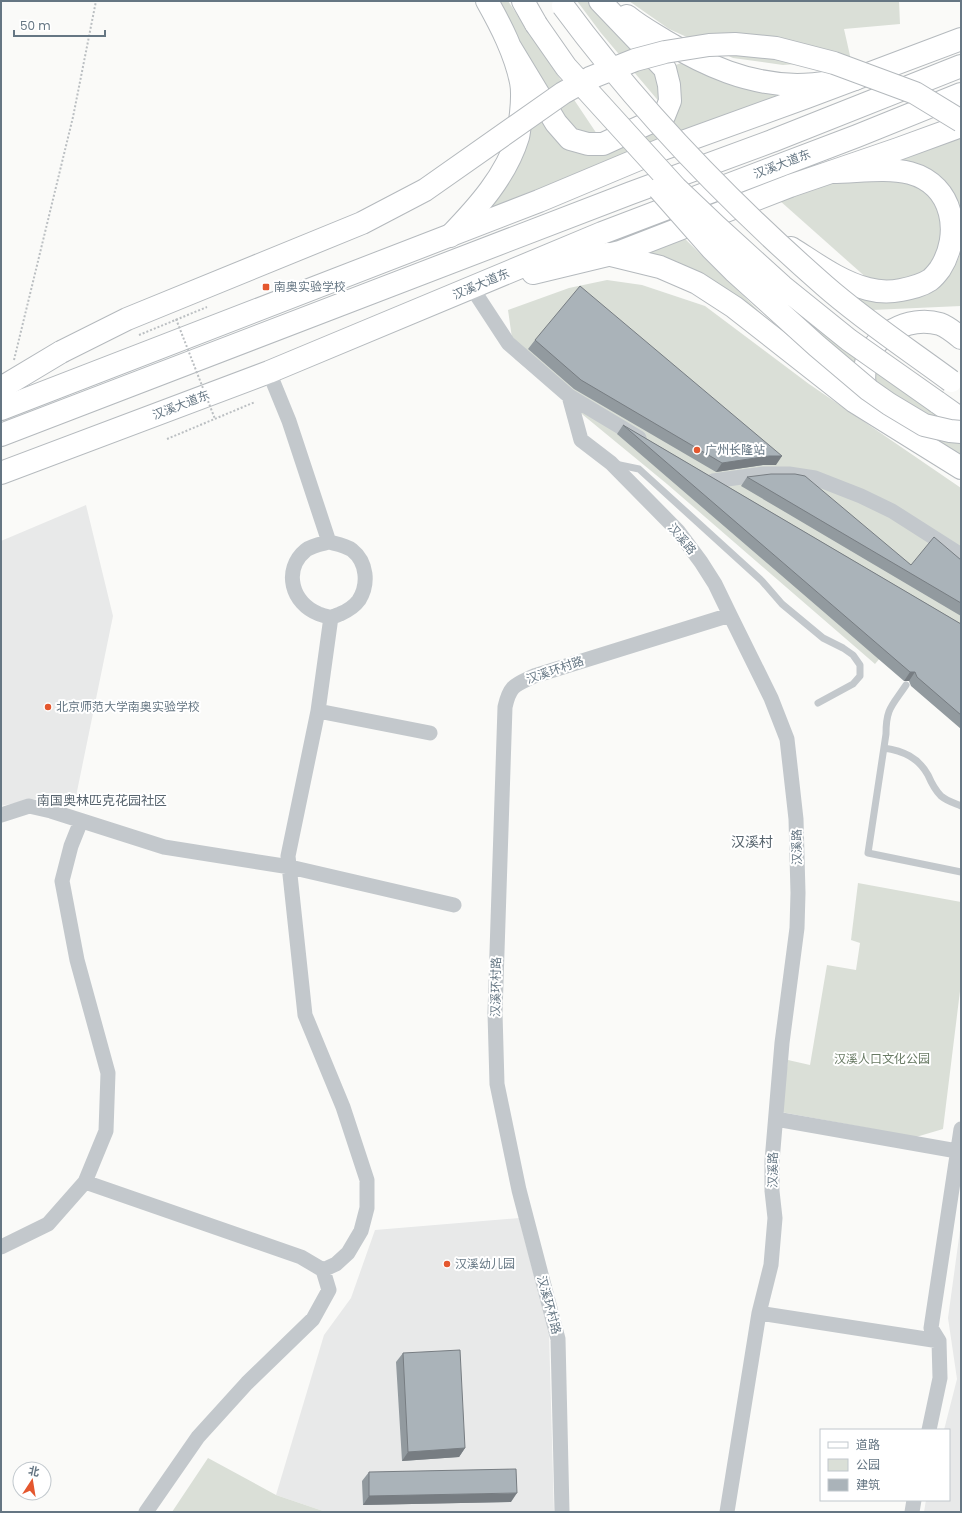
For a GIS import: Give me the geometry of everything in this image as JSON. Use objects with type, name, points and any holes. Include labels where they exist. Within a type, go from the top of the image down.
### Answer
[{"type":"main road","points":[[450,236],[493,187],[509,160],[518,136],[522,101],[521,83],[510,47],[500,24],[487,1]]},
{"type":"main road","points":[[523,1],[536,24],[622,147],[712,249],[817,346],[869,390],[924,425],[961,432]]},
{"type":"main road","points":[[510,47],[556,123],[570,139],[588,144],[603,144],[664,116],[670,101],[669,84],[665,69],[600,1]]},
{"type":"main road","points":[[607,1],[636,24],[688,55],[729,73],[758,82],[798,85],[855,79]]},
{"type":"main road","points":[[561,4],[588,40],[646,109],[705,174],[826,287],[869,321],[956,384]]},
{"type":"main road","points":[[1,410],[540,201],[663,149],[961,39]]},
{"type":"main road","points":[[1,388],[61,352],[126,319],[362,223],[425,190],[563,93],[590,78],[635,60],[665,52],[709,45],[735,44],[776,48],[834,63],[915,93],[961,122]]},
{"type":"main road","name":"汉溪大道东","points":[[1,435],[579,213],[772,141],[961,66]]},
{"type":"main road","points":[[566,68],[676,188],[782,286],[849,340],[961,419]]},
{"type":"main road","name":"汉溪大道东","points":[[1,473],[269,372],[602,233],[857,136],[961,94]]},
{"type":"main road","points":[[579,213],[807,97]]},
{"type":"main road","points":[[472,288],[620,252],[790,186],[961,126]]},
{"type":"main road","points":[[770,235],[840,278],[869,290],[891,292],[915,287],[931,280],[944,264],[952,250],[956,236],[954,212],[946,197],[930,183],[911,174],[891,170],[832,172]]},
{"type":"main road","points":[[607,254],[660,267],[698,283],[734,307],[855,402],[961,468]]},
{"type":"main road","points":[[918,440],[868,392],[865,385],[864,374],[867,358],[882,337],[903,325],[925,323],[937,324],[952,331],[961,338]]},
{"type":"main road","points":[[1,484],[69,448]]},
{"type":"street","points":[[472,288],[508,343],[569,396],[651,445]]},
{"type":"street","points":[[269,372],[289,421],[329,542]]},
{"type":"street","name":"汉溪路","points":[[569,396],[581,440],[611,463],[678,531],[705,567],[715,584],[770,698],[787,739],[796,819],[798,893],[797,928],[782,1043],[772,1161],[772,1191],[775,1218],[771,1264],[759,1313],[727,1512]]},
{"type":"street","points":[[700,473],[734,493]]},
{"type":"street","points":[[713,481],[764,474],[789,474],[815,478],[861,496],[892,511],[961,555]]},
{"type":"street","points":[[329,542],[352,550],[360,559],[365,570],[366,582],[363,594],[356,604],[346,611],[331,617],[312,611],[302,604],[296,594],[293,582],[294,570],[298,559],[307,550],[317,544],[329,542]]},
{"type":"street","name":"汉溪环村路","points":[[562,1512],[558,1339],[519,1190],[497,1084],[495,1013],[505,707],[508,693],[516,684],[534,676],[730,615]]},
{"type":"street","points":[[323,1270],[336,1264],[348,1253],[361,1231],[367,1208],[367,1180],[344,1107],[304,1015],[288,856],[318,711],[331,617]]},
{"type":"street","points":[[318,711],[430,733]]},
{"type":"street","points":[[1,815],[29,806],[51,811],[164,847],[290,867],[454,905]]},
{"type":"street","points":[[1,1247],[48,1224],[85,1182],[106,1131],[108,1073],[77,960],[62,881],[71,846],[80,821]]},
{"type":"street","points":[[776,1119],[958,1159]]},
{"type":"street","points":[[929,1429],[940,1378],[938,1341],[931,1328],[958,1159],[961,1129]]},
{"type":"street","points":[[85,1182],[301,1257],[323,1270],[329,1290],[313,1319],[247,1383],[198,1437],[146,1512]]},
{"type":"street","points":[[759,1313],[938,1341]]},
{"type":"street","points":[[912,1512],[914,1501]]},
{"type":"lane","points":[[611,463],[639,469],[762,581],[782,604],[823,638],[853,655],[860,665],[860,676],[853,684],[818,703]]},
{"type":"lane","points":[[906,685],[889,709],[886,718],[884,748],[868,853],[961,872]]},
{"type":"lane","points":[[884,748],[899,750],[910,755],[926,770],[940,795],[948,801],[961,806]]},
{"type":"path","points":[[14,361],[73,117],[96,1]]},
{"type":"path","points":[[139,334],[207,307]]},
{"type":"path","points":[[176,319],[215,419]]},
{"type":"path","points":[[168,439],[254,402]]},
{"type":"shaded area","name":"北京师范大学南奥实验学校","points":[[86,505],[113,616],[74,806],[39,798],[1,806],[1,541]]},
{"type":"shaded area","points":[[519,1218],[549,1333],[554,1512],[326,1512],[276,1495],[324,1335],[351,1298],[375,1230]]},
{"type":"shaded area","points":[[961,1223],[961,1512],[924,1512],[926,1501],[950,1501],[950,1429],[944,1429],[957,1379],[948,1318]]},
{"type":"green space","points":[[497,1],[508,1],[601,140],[569,130]]},
{"type":"green space","points":[[577,1],[592,1],[656,65],[661,104],[601,33]]},
{"type":"green space","points":[[629,1],[899,1],[900,24],[844,29],[851,60],[783,65],[733,58],[669,29]]},
{"type":"green space","points":[[684,62],[774,90],[778,101],[482,215],[531,97],[568,149],[589,156],[598,156],[670,122],[670,67]]},
{"type":"green space","points":[[961,135],[961,210],[951,189],[944,181],[928,171],[897,160]]},
{"type":"green space","points":[[913,180],[936,203],[946,222],[935,264],[916,276],[893,282],[869,280],[779,200],[828,182]]},
{"type":"green space","points":[[680,234],[769,321],[650,257],[648,249]]},
{"type":"green space","points":[[961,252],[961,306],[872,310],[849,292],[930,291],[945,281],[956,264]]},
{"type":"green space","points":[[607,280],[642,285],[705,306],[809,384],[961,488],[961,674],[905,628],[875,664],[667,484],[515,359],[508,310],[569,288]]},
{"type":"green space","points":[[792,309],[961,431],[961,459],[919,433]]},
{"type":"green space","name":"汉溪人口文化公园","points":[[858,883],[961,902],[961,983],[943,1129],[916,1137],[781,1112],[788,1060],[810,1065],[827,965],[856,970],[860,943],[851,940]]},
{"type":"green space","points":[[208,1458],[276,1495],[326,1512],[172,1512]]},
{"type":"building","points":[[580,286],[782,456],[769,456],[722,463],[581,380],[535,340]]},
{"type":"building","points":[[623,425],[961,624],[961,715],[917,677],[915,672],[910,672]]},
{"type":"building","points":[[771,474],[795,474],[805,476],[911,565],[934,537],[961,560],[961,603],[747,477]]},
{"type":"building","points":[[460,1350],[465,1448],[408,1452],[403,1353]]},
{"type":"building","points":[[516,1469],[517,1493],[369,1496],[369,1472]]},
{"type":"place","name":"南奥实验学校","points":[[266,287]]},
{"type":"place","name":"广州长隆站","points":[[697,450]]},
{"type":"place","name":"北京师范大学南奥实验学校","points":[[48,707]]},
{"type":"place","name":"汉溪幼儿园","points":[[447,1264]]},
{"type":"district","name":"南国奥林匹克花园社区","points":[[102,800]]},
{"type":"district","name":"汉溪村","points":[[752,842]]}]
